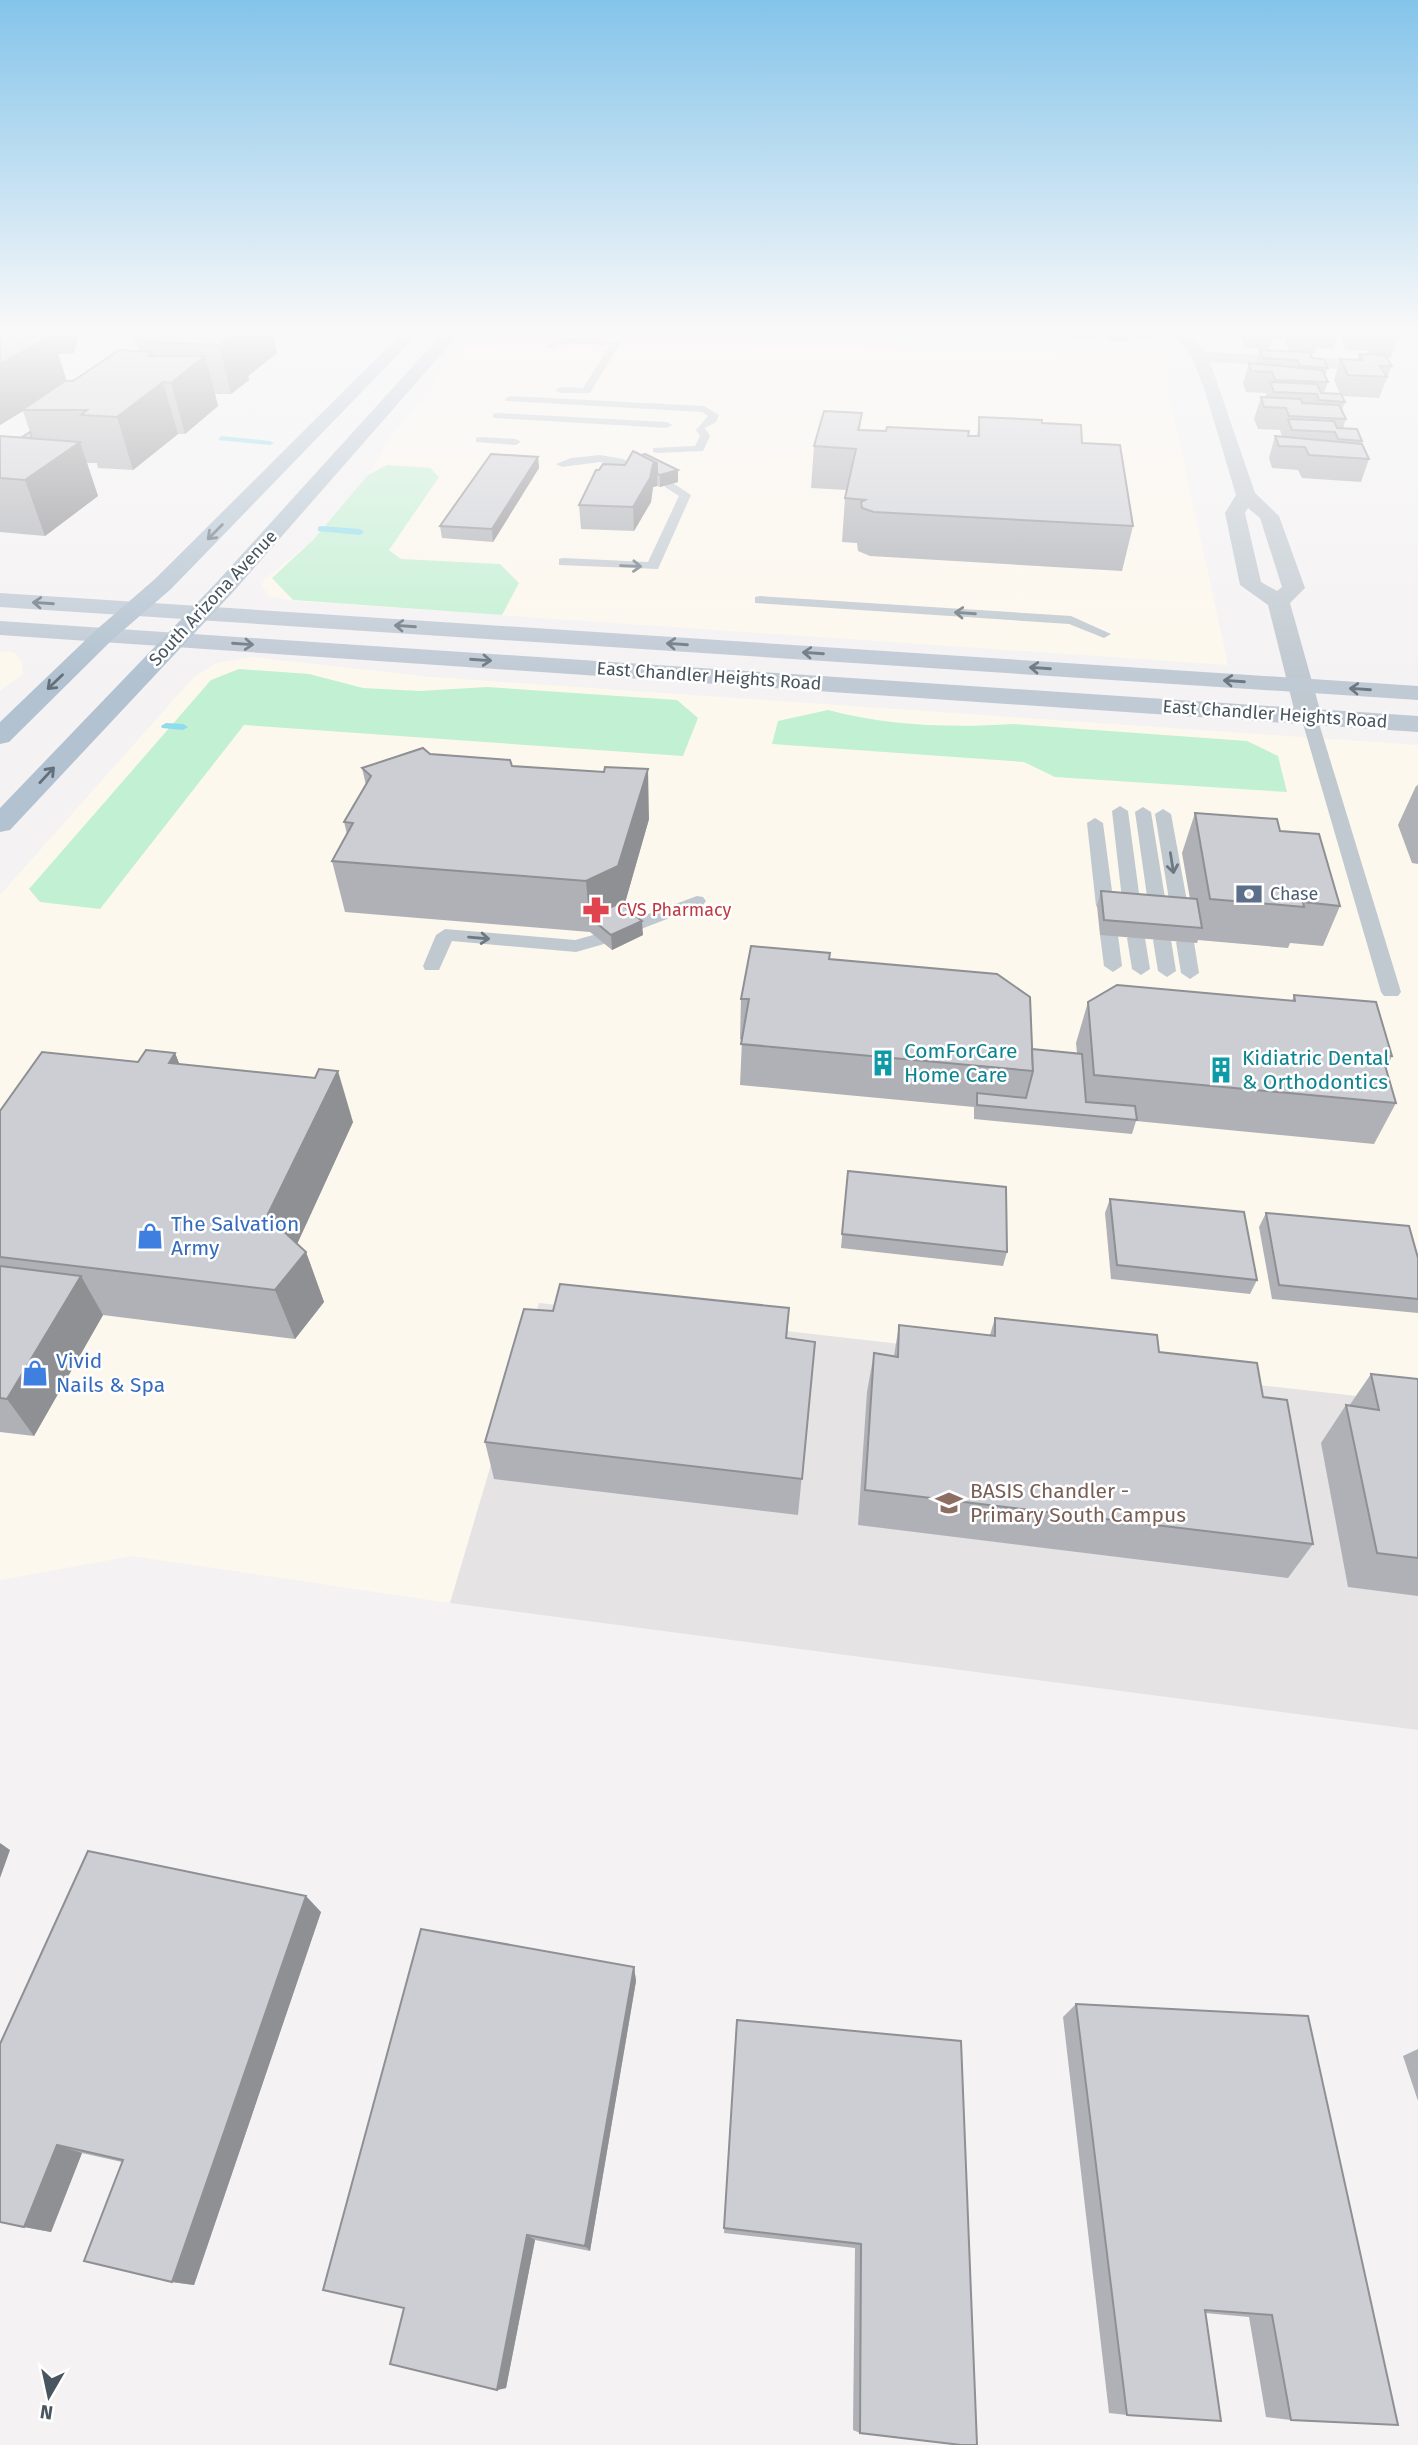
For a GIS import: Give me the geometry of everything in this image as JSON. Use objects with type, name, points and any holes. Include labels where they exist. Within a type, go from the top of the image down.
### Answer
[{"type":"main road","points":[[0,736],[104,635],[136,610],[296,449]]},
{"type":"main road","name":"South Arizona Avenue","points":[[0,824],[201,614],[348,449]]},
{"type":"main road","name":"East Chandler Heights Road","points":[[0,600],[1418,693]]},
{"type":"main road","name":"East Chandler Heights Road","points":[[0,628],[1418,724]]},
{"type":"main road","points":[[1108,673],[1112,703]]},
{"type":"street","points":[[1232,449],[1246,495],[1269,516],[1294,588],[1278,602]]},
{"type":"street","points":[[1246,495],[1235,513],[1251,585],[1278,602],[1303,685],[1309,717]]},
{"type":"street","points":[[1243,554],[1284,556]]},
{"type":"lane","points":[[657,450],[695,449]]},
{"type":"lane","points":[[562,464],[580,458],[606,459],[637,468]]},
{"type":"lane","points":[[563,562],[653,566],[685,495],[669,485]]},
{"type":"lane","points":[[760,600],[1071,620],[1104,634]]},
{"type":"lane","points":[[1309,717],[1391,992]]},
{"type":"lane","points":[[1120,811],[1132,908]]},
{"type":"lane","points":[[1143,812],[1158,911]]},
{"type":"lane","points":[[1163,814],[1180,912]]},
{"type":"lane","points":[[1095,823],[1105,906]]},
{"type":"lane","points":[[631,927],[697,901]]},
{"type":"lane","points":[[432,966],[445,935],[576,946],[597,940]]},
{"type":"lane","points":[[1108,935],[1113,966]]},
{"type":"lane","points":[[1136,937],[1140,969]]},
{"type":"lane","points":[[1162,940],[1167,971]]},
{"type":"lane","points":[[1185,942],[1189,973]]},
{"type":"shaded area","points":[[383,449],[1181,449],[1228,665],[293,601],[269,596],[261,585],[265,579],[313,540],[368,475]]},
{"type":"shaded area","points":[[0,651],[15,653],[22,662],[23,674],[0,691]]},
{"type":"shaded area","points":[[251,657],[431,677],[1418,745],[1418,1403],[539,1303],[450,1603],[132,1556],[0,1580],[0,895],[193,678],[216,663]]},
{"type":"shaded area","name":"BASIS Chandler - Primary South Campus","points":[[539,1303],[1418,1403],[1418,1730],[450,1603]]},
{"type":"green space","points":[[387,465],[430,468],[439,477],[389,550],[401,559],[500,564],[519,583],[502,615],[293,600],[272,578],[313,540],[368,475]]},
{"type":"green space","points":[[239,669],[309,674],[363,688],[420,691],[487,687],[677,700],[698,718],[683,756],[244,725],[100,909],[40,902],[29,889],[211,680]]},
{"type":"green space","points":[[828,710],[873,720],[920,724],[1013,724],[1247,741],[1278,756],[1287,792],[1055,777],[1024,762],[772,744],[778,721]]},
{"type":"building","points":[[0,449],[70,449],[25,480],[0,478]]},
{"type":"building","points":[[856,449],[1121,449],[1133,526],[874,512],[862,508],[861,502],[865,500],[845,498]]},
{"type":"building","points":[[1306,449],[1364,449],[1369,459],[1309,455]]},
{"type":"building","points":[[633,451],[657,463],[653,464],[650,478],[633,507],[579,505],[596,470],[603,464],[625,465]]},
{"type":"building","points":[[491,454],[538,457],[492,529],[440,526]]},
{"type":"building","points":[[645,454],[678,470],[657,474],[657,463],[641,455]]},
{"type":"building","points":[[423,748],[430,754],[510,760],[512,766],[604,772],[605,767],[648,769],[618,866],[586,881],[332,861],[353,823],[344,822],[371,776],[362,768]]},
{"type":"building","points":[[1195,813],[1277,819],[1280,831],[1319,834],[1340,906],[1303,902],[1304,907],[1210,899]]},
{"type":"building","points":[[1101,891],[1197,899],[1202,928],[1104,920]]},
{"type":"building","points":[[620,903],[642,921],[611,935],[589,917]]},
{"type":"building","points":[[751,946],[830,953],[829,959],[997,974],[1030,997],[1033,1071],[741,1044],[749,999],[741,999]]},
{"type":"building","points":[[1117,985],[1295,1001],[1294,995],[1376,1002],[1392,1056],[1382,1055],[1396,1103],[1094,1075],[1088,1002]]},
{"type":"building","points":[[1032,1049],[1082,1054],[1086,1102],[1135,1106],[1137,1120],[977,1105],[977,1093],[1026,1098],[1033,1071]]},
{"type":"building","name":"The Salvation Army","points":[[146,1050],[175,1053],[169,1063],[315,1078],[319,1069],[338,1071],[267,1216],[306,1252],[275,1290],[0,1257],[0,1111],[42,1052],[138,1062]]},
{"type":"building","points":[[848,1171],[1006,1187],[1007,1252],[842,1234]]},
{"type":"building","points":[[1110,1199],[1244,1212],[1257,1280],[1117,1265]]},
{"type":"building","points":[[1266,1213],[1409,1226],[1418,1258],[1418,1299],[1279,1285]]},
{"type":"building","points":[[0,1266],[81,1276],[7,1399],[0,1398]]},
{"type":"building","points":[[560,1284],[789,1308],[786,1338],[815,1342],[802,1479],[485,1442],[524,1309],[553,1311]]},
{"type":"building","points":[[995,1318],[1157,1335],[1159,1352],[1257,1363],[1263,1397],[1287,1400],[1313,1544],[865,1490],[874,1353],[898,1357],[899,1325],[995,1336]]},
{"type":"building","points":[[1371,1374],[1418,1379],[1418,1558],[1377,1553],[1346,1405],[1379,1410]]},
{"type":"building","points":[[88,1851],[306,1896],[172,2282],[84,2261],[123,2160],[57,2145],[24,2227],[0,2222],[0,2044]]},
{"type":"building","points":[[421,1929],[634,1967],[585,2246],[527,2235],[497,2390],[390,2364],[404,2308],[323,2290]]},
{"type":"building","points":[[1076,2004],[1308,2016],[1398,2425],[1291,2420],[1272,2315],[1205,2310],[1221,2421],[1127,2415]]},
{"type":"building","points":[[737,2020],[961,2041],[977,2445],[860,2433],[861,2244],[724,2228]]},
{"type":"waterway","points":[[321,529],[360,532]]},
{"type":"waterway","points":[[166,726],[183,727]]},
{"type":"place","name":"Chase","points":[[1249,894]]},
{"type":"place","name":"CVS Pharmacy","points":[[596,910]]},
{"type":"place","name":"ComForCare Home Care","points":[[883,1063]]},
{"type":"place","name":"Kidiatric Dental & Orthodontics","points":[[1221,1070]]},
{"type":"place","name":"The Salvation Army","points":[[150,1236]]},
{"type":"place","name":"Vivid Nails & Spa","points":[[35,1373]]},
{"type":"place","name":"BASIS Chandler - Primary South Campus","points":[[949,1503]]}]
